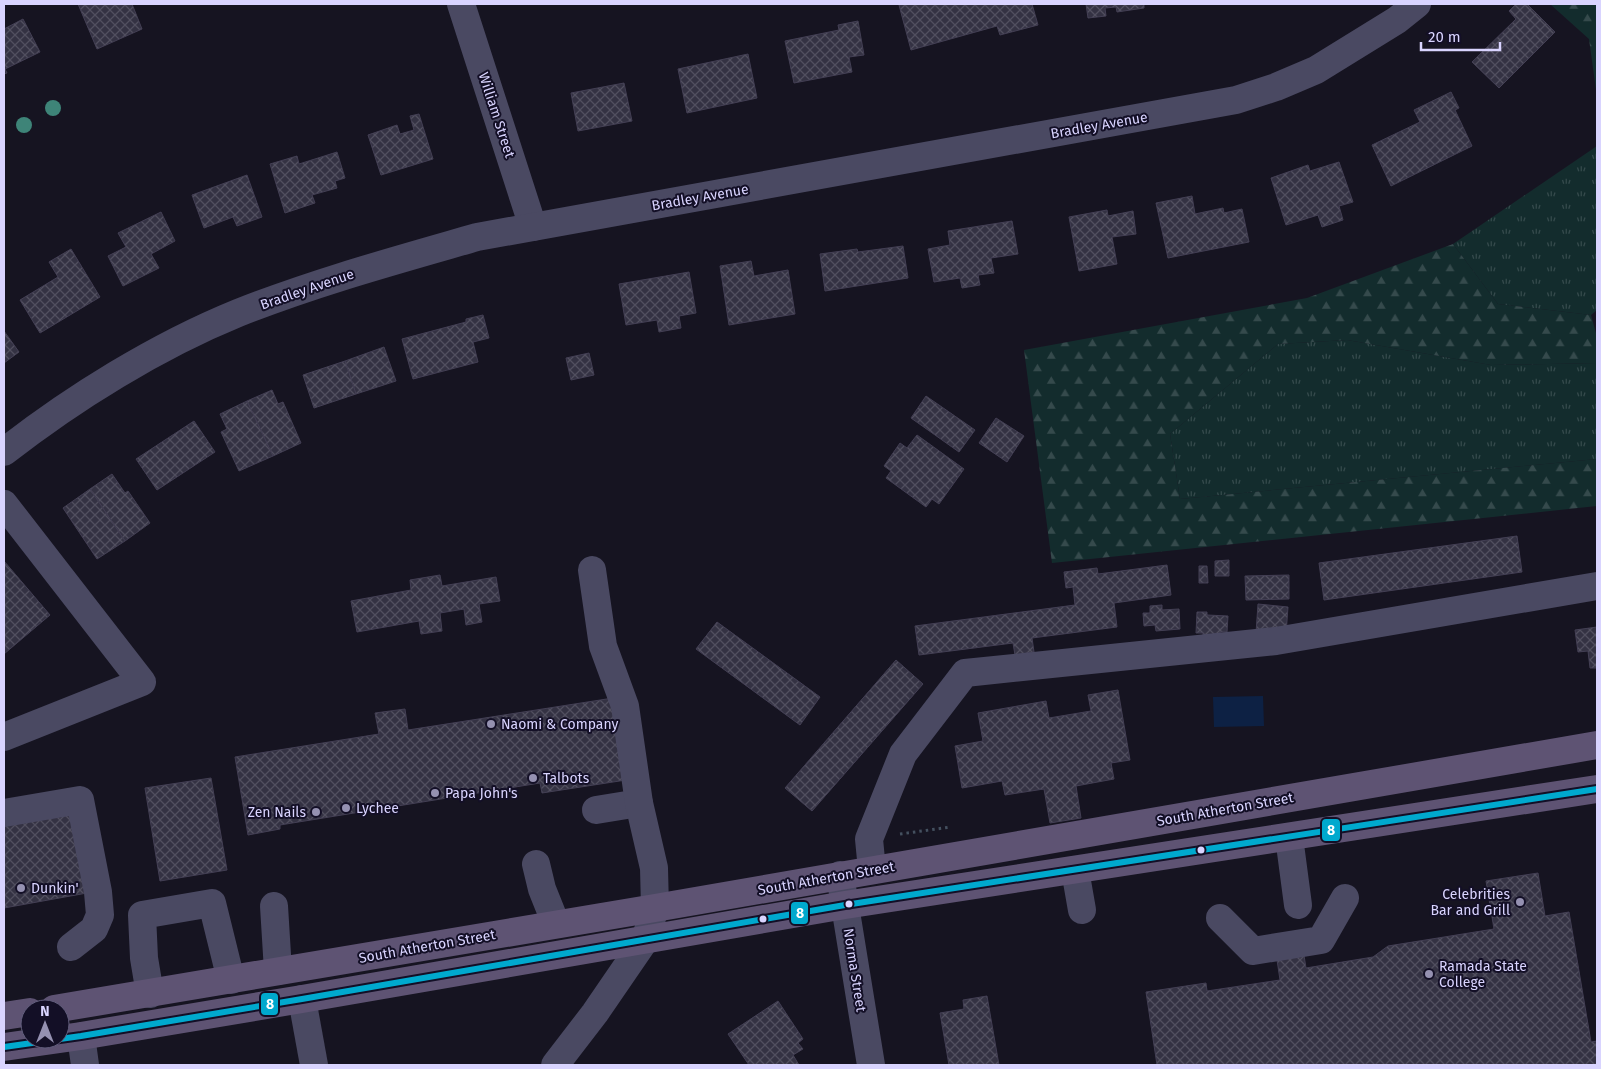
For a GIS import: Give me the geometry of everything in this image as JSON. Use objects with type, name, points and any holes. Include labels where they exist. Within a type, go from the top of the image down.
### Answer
[{"type":"main road","name":"South Atherton Street","points":[[70,1006],[655,908],[1597,745]]},
{"type":"main road","points":[[4,1047],[302,999],[845,905],[1597,789]]},
{"type":"main road","points":[[4,1016],[20,1014]]},
{"type":"street","name":"William Street","points":[[460,4],[533,227]]},
{"type":"street","name":"Bradley Avenue","points":[[4,452],[44,421],[152,354],[238,313],[354,272],[477,237],[1236,100],[1276,87],[1316,70],[1398,20],[1417,4]]},
{"type":"street","points":[[4,504],[142,682],[4,737]]},
{"type":"street","points":[[555,1065],[605,1000],[645,940],[655,908],[654,868],[639,803],[626,706],[603,646],[592,570]]},
{"type":"street","points":[[872,870],[868,839],[903,754],[965,673],[1276,641],[1597,586]]},
{"type":"street","points":[[4,813],[80,800],[98,892],[100,914],[94,929],[71,947]]},
{"type":"street","points":[[596,810],[639,803]]},
{"type":"street","points":[[1289,837],[1298,905]]},
{"type":"street","points":[[536,864],[542,889],[556,924]]},
{"type":"street","points":[[1075,870],[1082,910]]},
{"type":"street","name":"Norma Street","points":[[840,875],[871,1065]]},
{"type":"street","points":[[1220,918],[1252,951],[1321,940],[1345,898]]},
{"type":"street","points":[[150,994],[144,958],[142,915],[212,903],[231,980]]},
{"type":"street","points":[[274,906],[278,971]]},
{"type":"street","points":[[302,999],[314,1065]]},
{"type":"street","points":[[81,1036],[85,1065]]},
{"type":"green space","points":[[1550,4],[1597,4],[1597,97],[1589,39]]},
{"type":"green space","points":[[1597,146],[1597,310],[1591,315],[1498,304],[1453,244]]},
{"type":"green space","points":[[1453,244],[1498,304],[1591,315],[1597,337],[1597,363],[1491,365],[1347,340],[1278,344],[1170,434],[1180,499],[1597,459],[1597,506],[1052,563],[1024,350],[1307,298]]},
{"type":"green space","points":[[1347,340],[1491,365],[1597,363],[1597,459],[1180,499],[1170,434],[1278,344]]},
{"type":"water","points":[[1263,696],[1264,726],[1214,727],[1213,697]]},
{"type":"building","points":[[78,4],[132,4],[142,29],[97,49]]},
{"type":"building","points":[[1032,4],[1038,25],[1000,35],[997,26],[911,50],[899,5]]},
{"type":"building","points":[[1086,4],[1144,4],[1144,8],[1117,12],[1116,7],[1105,8],[1106,16],[1088,18]]},
{"type":"building","points":[[1516,4],[1527,4],[1555,32],[1499,88],[1472,62],[1516,19],[1509,11]]},
{"type":"building","points":[[23,19],[40,52],[5,69],[7,73],[4,74],[4,29]]},
{"type":"building","points":[[858,21],[864,55],[849,57],[852,72],[794,83],[785,41],[839,30],[838,25]]},
{"type":"building","points":[[748,54],[757,98],[687,113],[678,69]]},
{"type":"building","points":[[624,83],[632,121],[578,131],[571,93]]},
{"type":"building","points":[[1451,92],[1459,108],[1455,110],[1472,146],[1391,186],[1372,145],[1420,122],[1414,110]]},
{"type":"building","points":[[419,114],[433,159],[381,175],[368,135],[397,125],[400,134],[414,130],[410,116]]},
{"type":"building","points":[[337,152],[345,178],[335,181],[337,188],[312,195],[315,203],[285,213],[270,164],[297,156],[299,164]]},
{"type":"building","points":[[1339,162],[1353,202],[1339,206],[1343,220],[1322,227],[1318,215],[1286,225],[1271,178],[1308,165],[1310,171]]},
{"type":"building","points":[[247,175],[262,217],[237,226],[233,217],[204,228],[192,195]]},
{"type":"building","points":[[1192,196],[1195,214],[1223,208],[1224,213],[1242,209],[1249,242],[1168,258],[1156,203]]},
{"type":"building","points":[[1107,210],[1108,216],[1133,211],[1136,234],[1112,237],[1117,264],[1079,271],[1069,217]]},
{"type":"building","points":[[161,212],[175,241],[151,254],[159,268],[123,286],[108,256],[126,247],[118,233]]},
{"type":"building","points":[[1012,221],[1018,254],[991,258],[994,273],[978,275],[980,285],[962,288],[960,278],[934,282],[928,249],[950,245],[948,231]]},
{"type":"building","points":[[903,246],[908,278],[825,291],[820,254],[857,249],[858,252]]},
{"type":"building","points":[[71,249],[100,297],[40,333],[20,300],[58,277],[49,262]]},
{"type":"building","points":[[751,261],[754,276],[788,270],[795,314],[729,325],[720,266]]},
{"type":"building","points":[[689,272],[696,313],[679,316],[681,328],[659,332],[657,320],[626,325],[619,284]]},
{"type":"building","points":[[483,315],[489,338],[473,342],[478,362],[413,379],[402,339],[466,322],[466,319]]},
{"type":"building","points":[[4,331],[19,352],[4,363]]},
{"type":"building","points":[[384,347],[396,381],[356,394],[345,361]]},
{"type":"building","points":[[589,353],[594,375],[571,380],[566,358]]},
{"type":"building","points":[[345,361],[356,394],[314,408],[303,375]]},
{"type":"building","points":[[272,390],[278,404],[283,402],[301,443],[273,456],[247,401]]},
{"type":"building","points":[[926,396],[975,430],[959,452],[911,418]]},
{"type":"building","points":[[247,401],[273,456],[239,471],[221,432],[227,429],[220,414]]},
{"type":"building","points":[[996,418],[1024,436],[1007,462],[979,443]]},
{"type":"building","points":[[194,421],[215,452],[157,490],[136,459]]},
{"type":"building","points":[[917,435],[964,469],[939,504],[932,499],[926,507],[886,478],[891,471],[884,466],[900,443],[907,448]]},
{"type":"building","points":[[112,474],[125,493],[128,491],[150,523],[125,541],[90,489]]},
{"type":"building","points":[[90,489],[125,541],[97,559],[63,508]]},
{"type":"building","points":[[1517,536],[1522,572],[1324,600],[1319,563]]},
{"type":"building","points":[[1229,560],[1229,576],[1215,576],[1215,561]]},
{"type":"building","points":[[4,561],[50,615],[4,654]]},
{"type":"building","points":[[1167,565],[1171,595],[1114,603],[1117,627],[1032,638],[1034,652],[1015,655],[1013,643],[919,655],[915,626],[1075,605],[1073,587],[1066,588],[1064,572],[1097,568],[1098,574]]},
{"type":"building","points":[[1199,566],[1207,566],[1208,583],[1199,583]]},
{"type":"building","points":[[440,575],[442,586],[496,577],[500,601],[479,604],[482,622],[466,625],[464,609],[440,613],[442,631],[421,634],[419,621],[357,632],[351,601],[411,590],[410,580]]},
{"type":"building","points":[[1289,575],[1289,599],[1246,600],[1245,576]]},
{"type":"building","points":[[1258,604],[1288,607],[1286,634],[1256,633]]},
{"type":"building","points":[[1162,605],[1162,610],[1179,609],[1180,629],[1156,631],[1155,625],[1144,626],[1143,613],[1150,613],[1150,606]]},
{"type":"building","points":[[1197,612],[1207,612],[1207,615],[1228,616],[1227,632],[1220,632],[1220,639],[1203,639],[1203,633],[1196,633]]},
{"type":"building","points":[[717,622],[820,697],[800,725],[696,649]]},
{"type":"building","points":[[1597,627],[1597,668],[1590,668],[1588,651],[1578,652],[1575,630]]},
{"type":"building","points":[[896,660],[923,684],[812,811],[785,788]]},
{"type":"building","points":[[1118,690],[1130,760],[1111,763],[1114,779],[1076,786],[1081,818],[1050,823],[1044,789],[1005,795],[1002,781],[962,788],[955,746],[983,741],[978,713],[1046,701],[1049,718],[1091,711],[1088,695]]},
{"type":"building","points":[[613,698],[626,780],[542,793],[540,783],[280,825],[280,829],[248,835],[235,757],[379,734],[375,713],[405,709],[408,730]]},
{"type":"building","points":[[211,778],[227,870],[160,881],[145,788]]},
{"type":"building","points":[[72,810],[87,893],[4,908],[4,822]]},
{"type":"building","name":"Ramada State College","points":[[1538,873],[1545,916],[1569,912],[1591,1042],[1597,1041],[1597,1065],[1157,1065],[1146,992],[1206,983],[1207,991],[1280,980],[1276,953],[1303,949],[1306,968],[1373,957],[1388,946],[1494,929],[1486,881]]},
{"type":"building","points":[[987,996],[999,1065],[949,1065],[940,1013],[964,1009],[963,1000]]},
{"type":"building","points":[[778,1001],[803,1039],[798,1043],[803,1049],[793,1055],[799,1065],[749,1065],[728,1034]]},
{"type":"transit line","name":"8","points":[[4,1047],[302,999],[845,905],[1597,789]]},
{"type":"place","name":"Naomi & Company","points":[[491,724]]},
{"type":"place","name":"Talbots","points":[[533,778]]},
{"type":"place","name":"Papa John's","points":[[435,793]]},
{"type":"place","name":"Lychee","points":[[346,808]]},
{"type":"place","name":"Zen Nails","points":[[316,812]]},
{"type":"place","name":"Dunkin'","points":[[21,888]]},
{"type":"place","name":"Celebrities Bar and Grill","points":[[1520,902]]},
{"type":"place","name":"Ramada State College","points":[[1429,974]]}]
